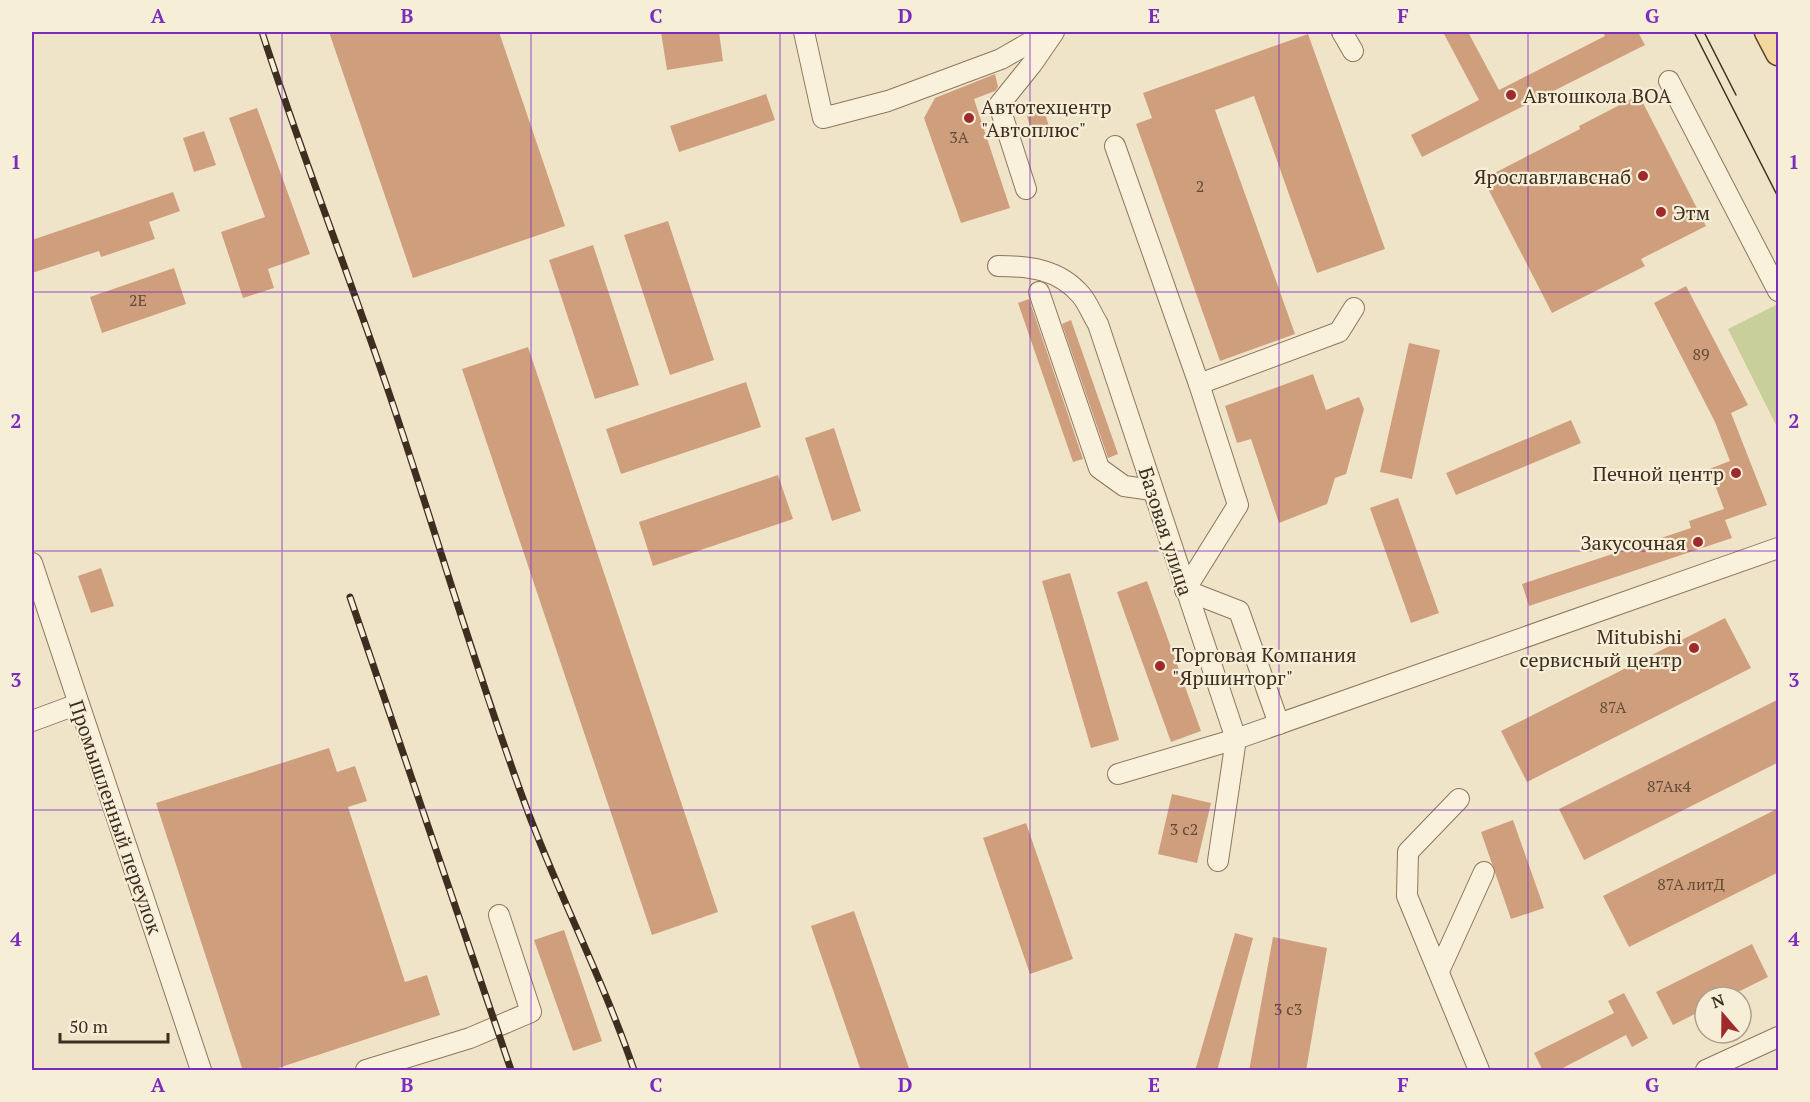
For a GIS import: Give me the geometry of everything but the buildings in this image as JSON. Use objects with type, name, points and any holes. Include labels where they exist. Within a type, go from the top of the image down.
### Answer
[{"type":"main road","points":[[1767,32],[1779,53]]},
{"type":"street","points":[[804,32],[823,118],[888,101],[1001,59],[1048,32]]},
{"type":"street","points":[[1026,189],[999,105],[1054,32]]},
{"type":"street","points":[[1342,32],[1353,51]]},
{"type":"street","points":[[1669,81],[1779,291]]},
{"type":"street","points":[[1115,146],[1199,384],[1238,505],[1185,590],[1239,611],[1280,724]]},
{"type":"street","name":"Базовая улица","points":[[998,266],[1028,266],[1060,277],[1082,295],[1098,324],[1236,740],[1218,861]]},
{"type":"street","points":[[1039,292],[1099,468],[1124,486],[1152,490]]},
{"type":"street","points":[[1199,384],[1339,332],[1354,308]]},
{"type":"street","points":[[1118,774],[1236,740],[1779,548]]},
{"type":"street","name":"Промышленный переулок","points":[[32,563],[201,1071]]},
{"type":"street","points":[[32,721],[78,704]]},
{"type":"street","points":[[1460,799],[1408,852],[1407,896],[1479,1071]]},
{"type":"street","points":[[1439,971],[1484,872]]},
{"type":"street","points":[[366,1071],[470,1038],[531,1012],[499,915]]},
{"type":"street","points":[[1707,1071],[1779,1037]]},
{"type":"green space","points":[[1778,304],[1778,429],[1728,329]]},
{"type":"tram line","points":[[1694,32],[1778,197]]},
{"type":"tram line","points":[[1704,32],[1736,95]]},
{"type":"railway","points":[[262,32],[389,393],[489,702],[525,804],[609,1003],[634,1070]]},
{"type":"railway","points":[[350,597],[511,1070]]},
{"type":"place","name":"Автошкола ВОА","points":[[1511,95]]},
{"type":"place","name":"Автотехцентр \"Автоплюс\"","points":[[969,118]]},
{"type":"place","name":"Ярославглавснаб","points":[[1643,176]]},
{"type":"place","name":"Этм","points":[[1661,212]]},
{"type":"place","name":"Печной центр","points":[[1736,473]]},
{"type":"place","name":"Закусочная","points":[[1698,542]]},
{"type":"place","name":"Mitubishi сервисный центр","points":[[1694,648]]},
{"type":"place","name":"Торговая Компания \"Яршинторг\"","points":[[1160,666]]}]
